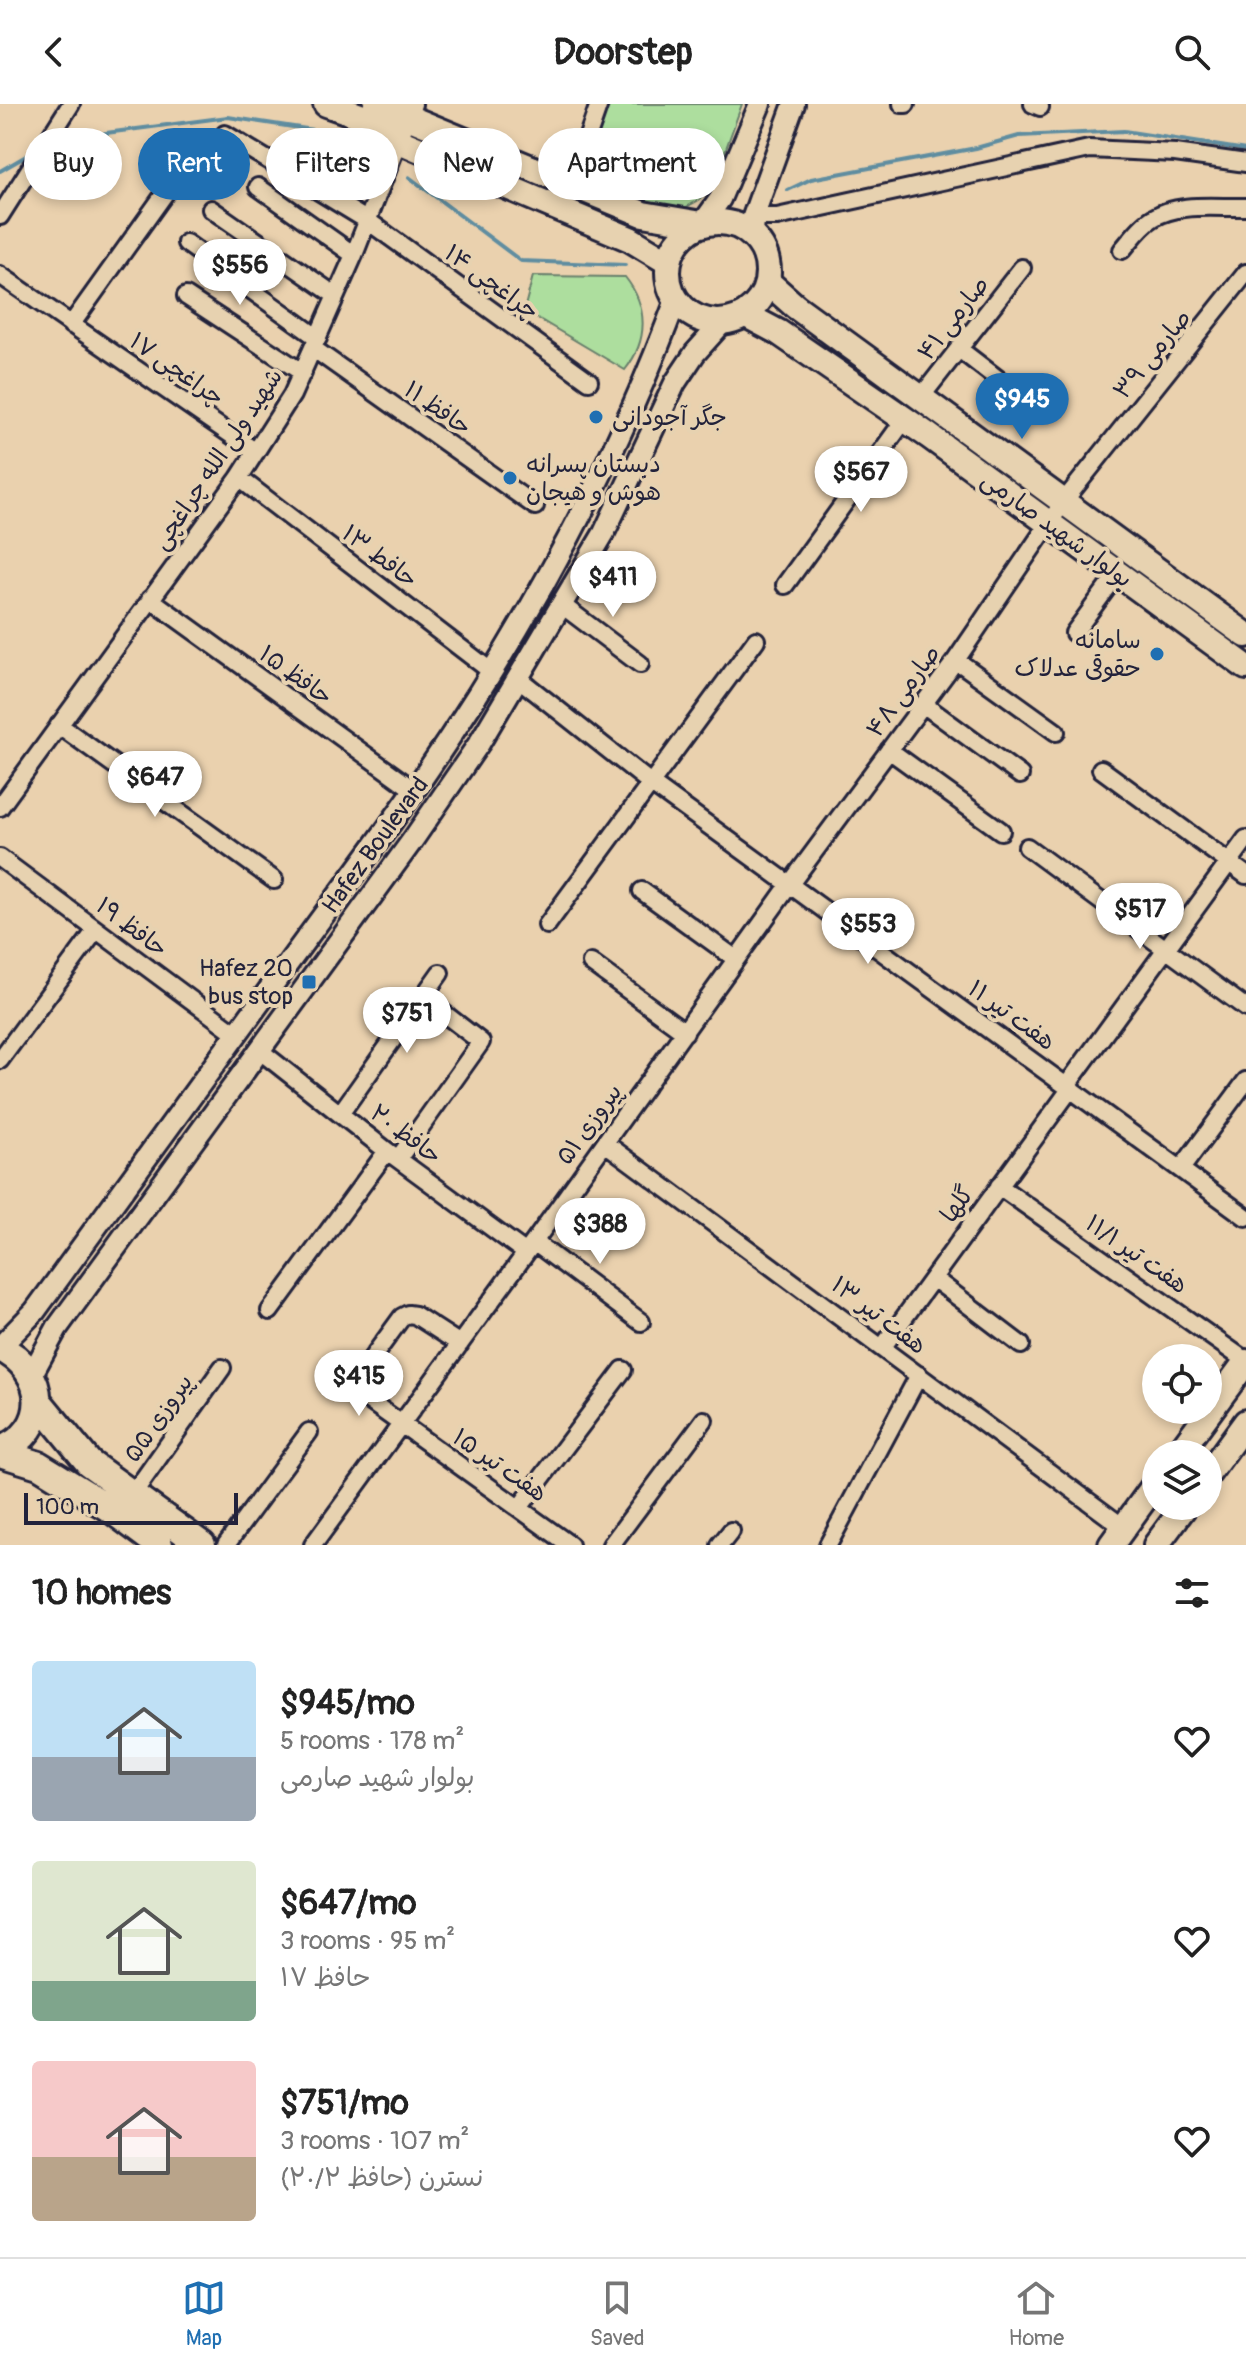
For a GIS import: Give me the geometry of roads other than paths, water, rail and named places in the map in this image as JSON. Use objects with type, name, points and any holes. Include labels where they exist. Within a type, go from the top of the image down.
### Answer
[{"type":"main road","points":[[326,104],[366,118],[399,141],[630,239],[668,262]]},
{"type":"main road","points":[[376,104],[411,111],[538,170]]},
{"type":"main road","points":[[608,200],[643,214],[702,224],[752,226],[766,256],[768,282],[756,306],[746,315],[722,323],[696,318],[676,300],[670,289],[668,262],[680,239],[702,224]]},
{"type":"main road","name":"بولوار شهید صارمی","points":[[768,282],[795,306],[1246,635]]},
{"type":"main road","name":"بولوار شهید صارمی","points":[[746,315],[778,332],[905,419],[1246,667]]},
{"type":"main road","points":[[0,1348],[23,1363],[32,1374],[38,1401],[89,1463],[202,1545]]},
{"type":"main road","points":[[1188,1440],[1246,1362]]},
{"type":"main road","points":[[0,1452],[21,1438],[30,1427],[38,1401]]},
{"type":"main road","points":[[1222,1456],[1245,1426]]},
{"type":"main road","points":[[0,1452],[39,1465],[112,1510],[159,1545]]},
{"type":"main road","points":[[1117,1536],[1142,1502]]},
{"type":"main road","points":[[1156,1545],[1175,1520]]},
{"type":"street","points":[[0,216],[71,104]]},
{"type":"street","points":[[591,128],[599,104]]},
{"type":"street","points":[[702,224],[720,199],[760,104]]},
{"type":"street","points":[[752,226],[794,104]]},
{"type":"street","name":"شهید ولی الله چراغچی","points":[[0,807],[239,478],[292,395],[354,255],[411,111]]},
{"type":"street","name":"چراغچی ۱۴","points":[[250,149],[368,221],[589,381]]},
{"type":"street","points":[[752,226],[777,217],[1089,149],[1175,153],[1246,163]]},
{"type":"street","points":[[258,187],[354,255]]},
{"type":"street","points":[[71,325],[160,200]]},
{"type":"street","points":[[1122,250],[1151,219],[1167,212],[1183,208],[1246,207]]},
{"type":"street","points":[[211,209],[336,296]]},
{"type":"street","name":"حافظ ۱۱","points":[[186,243],[535,506]]},
{"type":"street","name":"صارمی ۴۱","points":[[921,397],[1022,268]]},
{"type":"street","name":"صارمی ۳۹","points":[[1048,523],[1246,273]]},
{"type":"street","name":"چراغچی ۱۷","points":[[0,275],[256,452]]},
{"type":"street","points":[[186,296],[303,373]]},
{"type":"street","name":"Hafez Boulevard","points":[[0,1348],[35,1311],[237,1034],[414,790],[492,672],[579,520],[650,370],[676,300]]},
{"type":"street","name":"Hafez Boulevard","points":[[32,1374],[57,1328],[439,803],[519,679],[604,533],[675,383],[695,353],[722,323]]},
{"type":"street","points":[[959,349],[1011,389]]},
{"type":"street","points":[[785,585],[905,419]]},
{"type":"street","name":"حافط ۱۳","points":[[239,478],[492,672]]},
{"type":"street","name":"صارمی ۴۸","points":[[790,884],[956,660],[1048,523]]},
{"type":"street","points":[[1074,633],[1118,573]]},
{"type":"street","name":"حافظ ۱۵","points":[[150,599],[414,790]]},
{"type":"street","points":[[562,605],[640,664]]},
{"type":"street","points":[[547,925],[653,785],[756,640]]},
{"type":"street","points":[[956,660],[1056,732]]},
{"type":"street","name":"هفت تیر ۱۱","points":[[519,679],[653,785],[1246,1217]]},
{"type":"street","points":[[923,704],[1020,775]]},
{"type":"street","points":[[59,725],[274,880]]},
{"type":"street","points":[[889,750],[1001,831]]},
{"type":"street","points":[[1101,769],[1246,875]]},
{"type":"street","name":"گلها","points":[[882,1348],[1246,839]]},
{"type":"street","points":[[1027,847],[1246,1008]]},
{"type":"street","name":"حافظ ۱۹","points":[[0,858],[237,1034]]},
{"type":"street","name":"پیروزی ۵۱","points":[[313,1545],[790,884]]},
{"type":"street","points":[[642,891],[736,959]]},
{"type":"street","points":[[0,1060],[96,930]]},
{"type":"street","points":[[591,963],[685,1032]]},
{"type":"street","points":[[340,1114],[440,973]]},
{"type":"street","points":[[270,1311],[481,1042],[424,998]]},
{"type":"street","name":"حافظ ۲۰","points":[[259,1050],[392,1155],[641,1322]]},
{"type":"street","points":[[1181,1169],[1246,1081]]},
{"type":"street","name":"هفت تیر ۱۳","points":[[605,1143],[919,1375],[1117,1536]]},
{"type":"street","name":"هفت تیر ۱۱/۱","points":[[999,1186],[1246,1362]]},
{"type":"street","points":[[933,1278],[1021,1345]]},
{"type":"street","name":"هفت تیر ۱۵","points":[[460,1344],[415,1315],[408,1314],[402,1317],[356,1380],[357,1392],[570,1545]]},
{"type":"street","name":"پیروزی ۵۵","points":[[128,1492],[140,1484],[222,1368]]},
{"type":"street","points":[[519,1508],[623,1370]]},
{"type":"street","points":[[828,1545],[919,1375]]},
{"type":"street","points":[[611,1545],[704,1420]]},
{"type":"street","points":[[226,1545],[309,1432]]},
{"type":"street","points":[[720,1545],[731,1531]]},
{"type":"waterway","points":[[122,131],[228,117],[300,128]]},
{"type":"waterway","points":[[788,190],[811,179],[976,148],[1019,136],[1124,131],[1246,150]]},
{"type":"waterway","points":[[0,171],[24,157]]},
{"type":"waterway","points":[[409,177],[521,261],[625,265]]},
{"type":"place","name":"جگر آجودانی","points":[[596,417]]},
{"type":"place","name":"دبستان پسرانه هوش و هیجان","points":[[510,478]]},
{"type":"place","name":"سامانه حقوقی عدلاک","points":[[1157,654]]},
{"type":"place","name":"Hafez 20 bus stop","points":[[309,982]]}]
